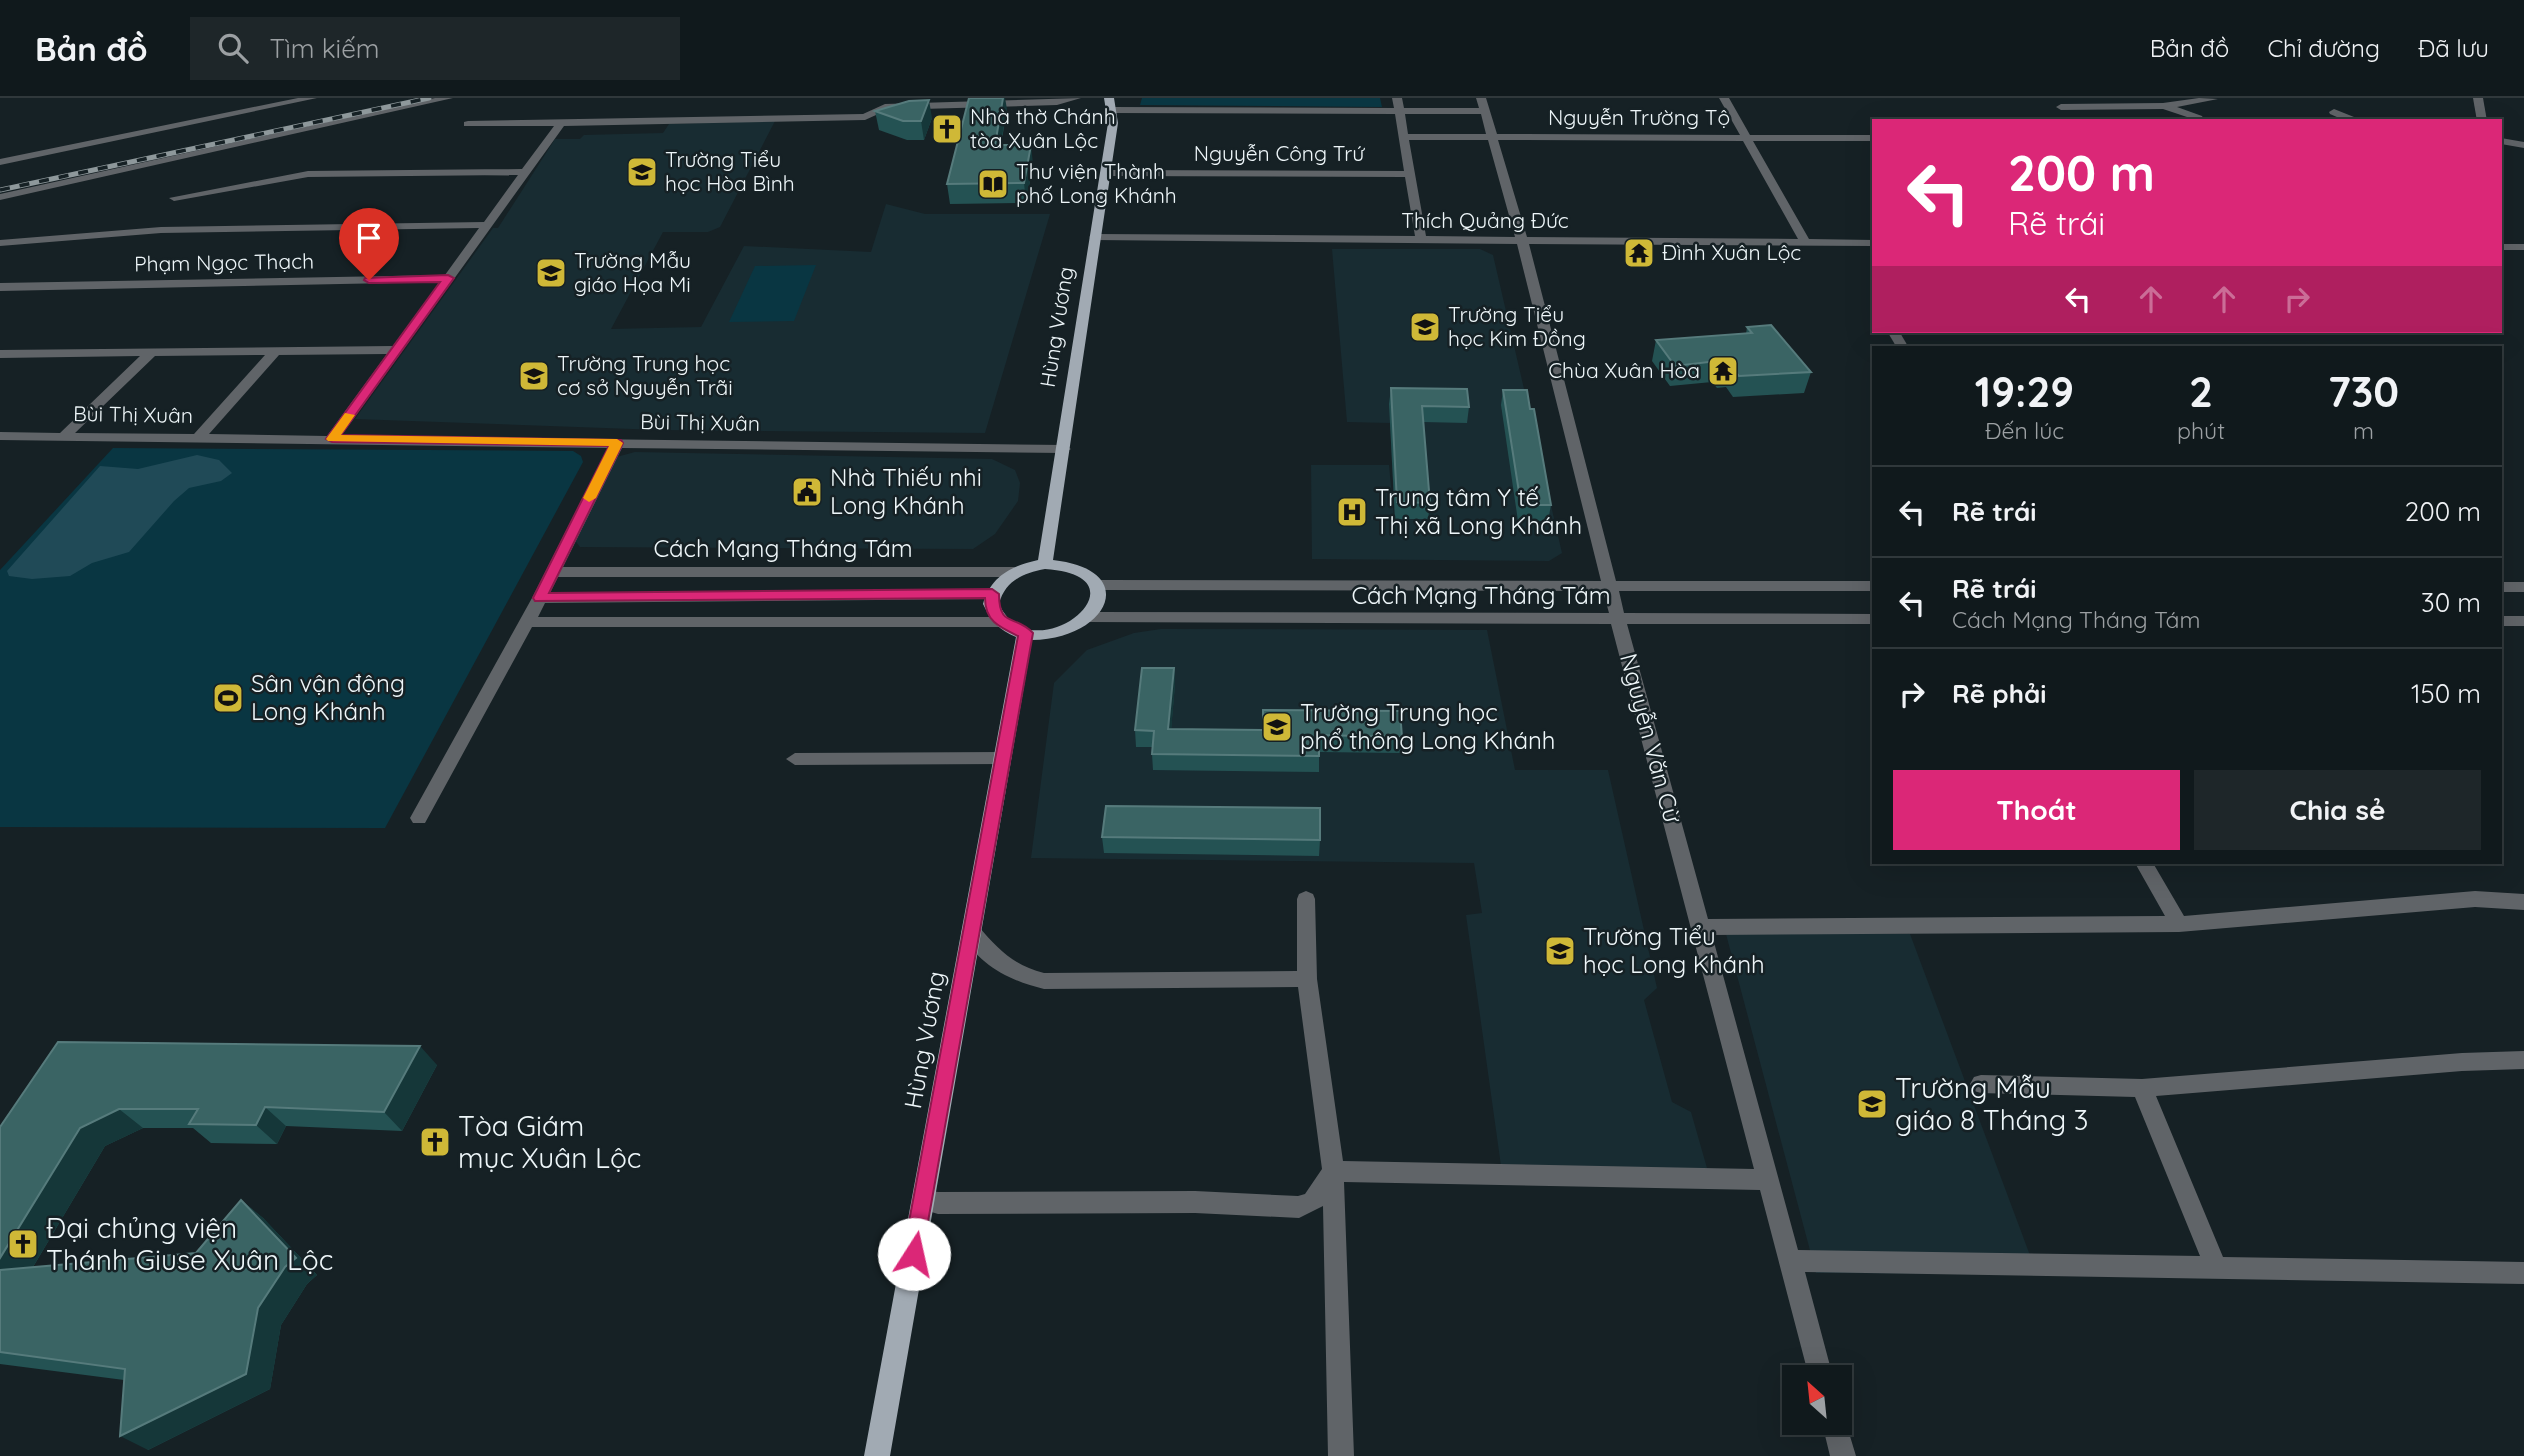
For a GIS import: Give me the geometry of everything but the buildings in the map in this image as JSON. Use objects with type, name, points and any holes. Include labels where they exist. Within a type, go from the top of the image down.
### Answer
[{"type":"main road","name":"Hùng Vương","points":[[1045,564],[1113,123],[1109,104]]},
{"type":"main road","points":[[1045,564],[1077,569],[1086,573],[1098,585],[1099,601],[1088,617],[1071,628],[1048,634],[1025,633],[1000,622],[992,610],[992,594],[1014,572],[1045,564]]},
{"type":"main road","name":"Hùng Vương","points":[[877,1456],[1025,633]]},
{"type":"street","points":[[0,162],[312,98]]},
{"type":"street","points":[[0,197],[448,98]]},
{"type":"street","points":[[468,124],[865,117],[885,107],[1057,102],[1076,98]]},
{"type":"street","points":[[1397,98],[1421,239]]},
{"type":"street","points":[[1724,98],[1805,242]]},
{"type":"street","points":[[2050,98],[2074,119]]},
{"type":"street","points":[[2478,98],[2482,119]]},
{"type":"street","points":[[2061,107],[2163,106],[2213,99]]},
{"type":"street","points":[[1109,104],[1399,111],[1483,105]]},
{"type":"street","name":"Nguyễn Văn Cừ","points":[[1483,105],[1522,240],[1618,619],[1818,1365]]},
{"type":"street","points":[[2163,106],[2198,118]]},
{"type":"street","points":[[2334,112],[2350,119]]},
{"type":"street","points":[[332,439],[561,123]]},
{"type":"street","name":"Nguyễn Trường Tộ","points":[[1404,137],[1872,138]]},
{"type":"street","points":[[2502,141],[2524,145]]},
{"type":"street","points":[[174,198],[308,174],[525,172]]},
{"type":"street","name":"Nguyễn Công Trứ","points":[[1105,173],[1410,174]]},
{"type":"street","points":[[0,243],[160,230],[487,225]]},
{"type":"street","name":"Thích Quảng Đức","points":[[1095,237],[1872,243]]},
{"type":"street","points":[[2502,247],[2524,247]]},
{"type":"street","name":"Phạm Ngọc Thạch","points":[[0,287],[448,278]]},
{"type":"street","points":[[0,354],[396,350]]},
{"type":"street","points":[[199,437],[275,352]]},
{"type":"street","points":[[65,435],[151,353]]},
{"type":"street","name":"Bùi Thị Xuân","points":[[3,438],[65,435],[1064,449]]},
{"type":"street","points":[[419,818],[540,598],[617,443]]},
{"type":"street","name":"Cách Mạng Tháng Tám","points":[[553,572],[1014,572]]},
{"type":"street","name":"Cách Mạng Tháng Tám","points":[[1098,585],[1872,586]]},
{"type":"street","points":[[2502,587],[2524,587]]},
{"type":"street","name":"Cách Mạng Tháng Tám","points":[[540,598],[992,594]]},
{"type":"street","name":"Cách Mạng Tháng Tám","points":[[1088,617],[1872,620]]},
{"type":"street","points":[[2502,621],[2524,621]]},
{"type":"street","points":[[526,622],[1000,622]]},
{"type":"street","points":[[795,759],[1003,758]]},
{"type":"street","points":[[2145,864],[2179,925]]},
{"type":"street","points":[[1306,899],[1307,979],[1333,1171],[1341,1456]]},
{"type":"street","points":[[1700,928],[2179,925],[2474,899],[2524,902]]},
{"type":"street","points":[[971,932],[998,962],[1015,975],[1044,981],[1307,979]]},
{"type":"street","points":[[1981,1084],[2142,1088],[2462,1062],[2524,1060]]},
{"type":"street","points":[[2142,1088],[2216,1268]]},
{"type":"street","points":[[1333,1171],[1769,1180]]},
{"type":"street","points":[[923,1200],[938,1203],[1195,1202],[1299,1208],[1313,1201],[1333,1171]]},
{"type":"street","points":[[1790,1261],[2524,1273]]},
{"type":"street","points":[[1837,1435],[1843,1456]]},
{"type":"shaded area","points":[[1142,98],[1380,98],[1382,107],[1140,105]]},
{"type":"shaded area","points":[[775,121],[720,227],[708,232],[663,232],[611,329],[701,327],[744,246],[871,252],[886,204],[925,214],[1050,214],[985,433],[660,430],[355,419],[493,228],[498,228],[555,139],[580,139],[584,135],[663,133],[669,124]]},
{"type":"shaded area","points":[[1332,249],[1480,249],[1493,255],[1562,553],[1549,561],[1312,559],[1311,465],[1389,465],[1395,528],[1390,423],[1347,422]]},
{"type":"shaded area","points":[[816,265],[794,321],[729,322],[755,266]]},
{"type":"shaded area","name":"Sân vận động Long Khánh","points":[[113,448],[573,451],[581,456],[583,462],[385,828],[0,827],[0,570]]},
{"type":"shaded area","name":"Nhà Thiếu nhi Long Khánh","points":[[635,452],[992,459],[1015,470],[1020,483],[1018,501],[995,534],[973,549],[580,547],[571,535],[613,458]]},
{"type":"shaded area","points":[[197,455],[219,460],[232,473],[221,481],[189,488],[129,552],[92,563],[70,576],[32,579],[9,576],[7,571],[100,466],[138,469]]},
{"type":"shaded area","name":"Trường Trung học phổ thông Long Khánh","points":[[1161,629],[1487,630],[1515,770],[1608,770],[1657,988],[1644,1000],[1672,1102],[1691,1112],[1707,1168],[1502,1173],[1466,915],[1482,913],[1474,863],[1031,858],[1054,683],[1087,650],[1134,633]]},
{"type":"shaded area","name":"Trường Mẫu giáo 8 Tháng 3","points":[[1726,934],[1910,934],[2037,1274],[1816,1273]]},
{"type":"railway","points":[[0,190],[429,98]]},
{"type":"slow traffic","points":[[349,415],[332,439],[617,443],[589,498]]},
{"type":"place","name":"Nhà thờ Chánh tòa Xuân Lộc","points":[[947,129]]},
{"type":"place","name":"Trường Tiểu học Hòa Bình","points":[[642,172]]},
{"type":"place","name":"Thư viện Thành phố Long Khánh","points":[[993,184]]},
{"type":"place","name":"Đình Xuân Lộc","points":[[1639,253]]},
{"type":"place","name":"Trường Mẫu giáo Họa Mi","points":[[551,273]]},
{"type":"place","name":"Trường Tiểu học Kim Đồng","points":[[1425,327]]},
{"type":"place","name":"Chùa Xuân Hòa","points":[[1723,371]]},
{"type":"place","name":"Trường Trung học cơ sở Nguyễn Trãi","points":[[534,376]]},
{"type":"place","name":"Nhà Thiếu nhi Long Khánh","points":[[807,492]]},
{"type":"place","name":"Trung tâm Y tế Thị xã Long Khánh","points":[[1352,512]]},
{"type":"place","name":"Sân vận động Long Khánh","points":[[228,698]]},
{"type":"place","name":"Trường Trung học phổ thông Long Khánh","points":[[1277,727]]},
{"type":"place","name":"Trường Tiểu học Long Khánh","points":[[1560,951]]},
{"type":"place","name":"Trường Mẫu giáo 8 Tháng 3","points":[[1872,1104]]},
{"type":"place","name":"Tòa Giám mục Xuân Lộc","points":[[435,1142]]},
{"type":"place","name":"Đại chủng viện Thánh Giuse Xuân Lộc","points":[[23,1244]]},
{"type":"route","points":[[369,280],[448,278],[332,439],[617,443],[540,598],[992,594],[990,604],[1000,622],[1025,633],[914,1254]]}]
